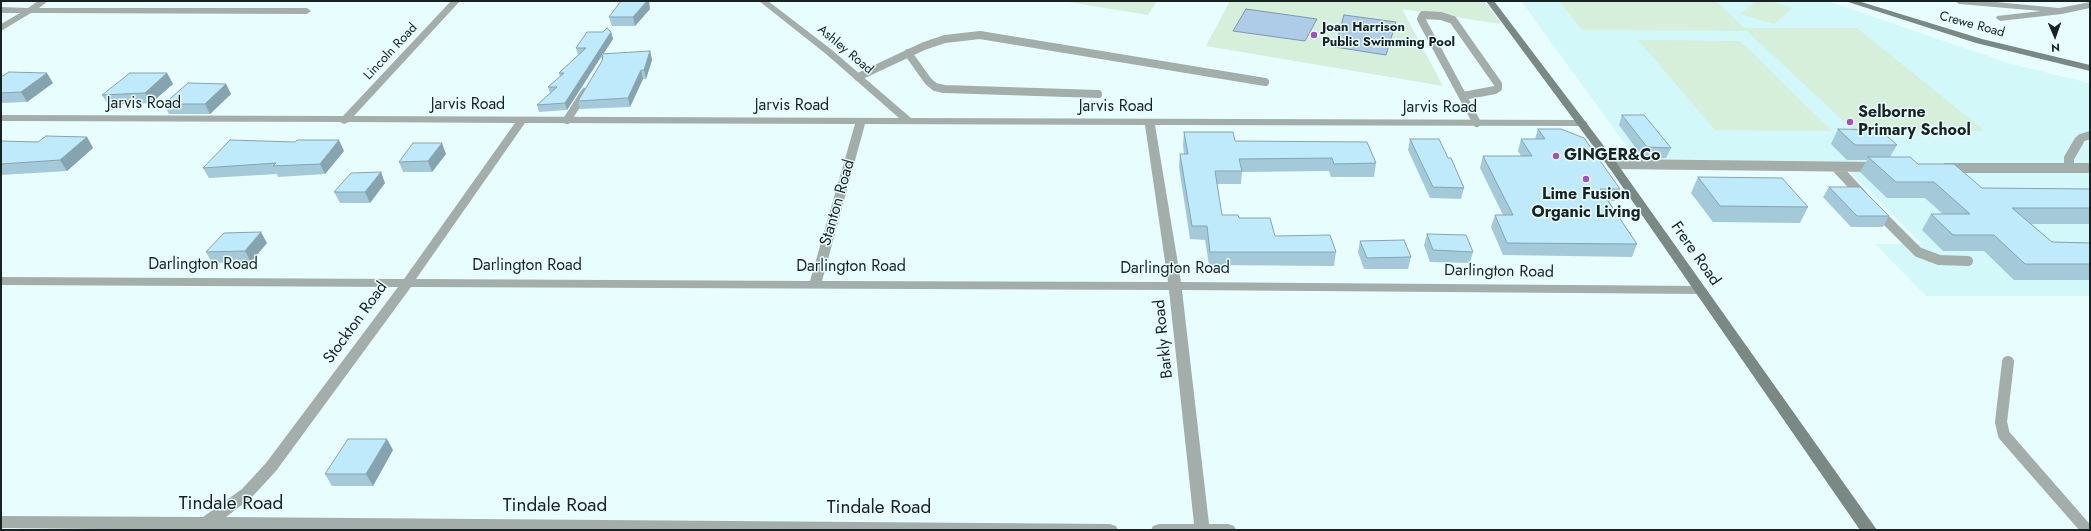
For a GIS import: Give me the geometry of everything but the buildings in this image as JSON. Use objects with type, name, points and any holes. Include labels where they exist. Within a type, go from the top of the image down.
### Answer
[{"type":"street","points":[[1,28],[44,1]]},
{"type":"street","name":"Lincoln Road","points":[[344,121],[456,1]]},
{"type":"street","name":"Ashley Road","points":[[764,1],[858,77],[909,121]]},
{"type":"street","name":"Frere Road","points":[[1490,1],[1583,123],[1869,530]]},
{"type":"street","name":"Crewe Road","points":[[1849,1],[1964,37],[2090,68]]},
{"type":"street","points":[[1959,1],[2062,11]]},
{"type":"street","points":[[2000,18],[2062,11],[2090,5]]},
{"type":"street","points":[[1,10],[307,11]]},
{"type":"street","name":"Jarvis Road","points":[[1,118],[344,121],[567,120],[1583,123]]},
{"type":"street","name":"Stockton Road","points":[[202,527],[247,493],[271,467],[407,283],[522,120]]},
{"type":"street","name":"Stanton Road","points":[[815,284],[861,121]]},
{"type":"street","name":"Barkly Road","points":[[1150,122],[1175,286],[1202,529]]},
{"type":"street","name":"Darlington Road","points":[[1,281],[815,284],[1701,290]]},
{"type":"street","name":"Tindale Road","points":[[1,522],[202,527],[1110,530]]},
{"type":"street","points":[[1159,530],[1228,530]]},
{"type":"lane","points":[[1462,96],[1495,90],[1498,88],[1498,84],[1453,20],[1441,16],[1423,15],[1421,18],[1422,21],[1462,96],[1477,123]]},
{"type":"lane","points":[[858,77],[908,53],[945,39],[980,36],[1265,82]]},
{"type":"lane","points":[[908,53],[928,81],[935,86],[944,89],[1098,94]]},
{"type":"lane","points":[[567,120],[588,87]]},
{"type":"lane","points":[[2069,168],[2069,158],[2081,138],[2090,136]]},
{"type":"lane","points":[[1612,164],[1882,167]]},
{"type":"lane","points":[[1836,167],[1918,252],[1939,260],[1968,261]]},
{"type":"lane","points":[[1937,168],[2090,168]]},
{"type":"lane","points":[[2008,362],[2001,422],[2004,435],[2087,530]]},
{"type":"shaded area","name":"Selborne Primary School","points":[[1521,1],[1828,1],[2011,64],[2090,83],[2090,296],[1926,296],[1875,244],[1922,244],[1842,164],[1638,162]]},
{"type":"shaded area","points":[[1246,9],[1317,19],[1305,41],[1233,31]]},
{"type":"shaded area","points":[[1344,15],[1396,22],[1386,55],[1335,47]]},
{"type":"green space","points":[[1062,1],[1157,1],[1148,15]]},
{"type":"green space","name":"Joan Harrison Public Swimming Pool","points":[[1230,1],[1484,1],[1501,24],[1402,9],[1443,86],[1206,46]]},
{"type":"green space","points":[[1559,1],[1716,1],[1744,28],[1857,28],[1985,131],[1854,131],[1747,31],[1582,30]]},
{"type":"green space","points":[[1756,1],[1771,1],[1793,8],[1774,24],[1740,14]]},
{"type":"green space","points":[[1638,40],[1740,41],[1832,131],[1715,130]]},
{"type":"place","name":"Joan Harrison Public Swimming Pool","points":[[1314,35]]},
{"type":"place","name":"Selborne Primary School","points":[[1850,122]]},
{"type":"place","name":"GINGER&Co","points":[[1556,156]]},
{"type":"place","name":"Lime Fusion Organic Living","points":[[1586,179]]}]
